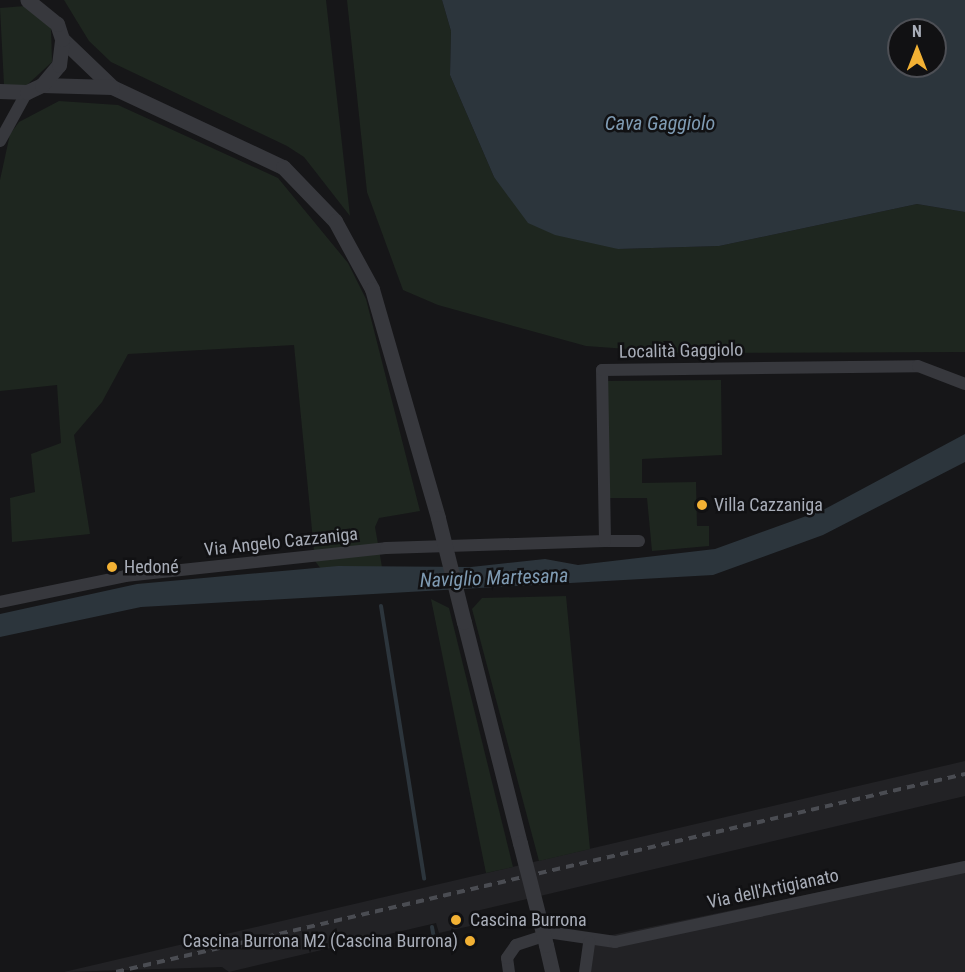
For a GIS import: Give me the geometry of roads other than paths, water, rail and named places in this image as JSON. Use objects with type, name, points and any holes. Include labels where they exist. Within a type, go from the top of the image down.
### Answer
[{"type":"street","points":[[30,0],[48,11],[62,39],[112,87],[283,167],[340,227],[372,289],[438,518],[552,972]]},
{"type":"street","points":[[42,86],[58,65],[62,39]]},
{"type":"street","points":[[0,91],[27,92],[42,86],[112,87]]},
{"type":"street","points":[[0,141],[27,92]]},
{"type":"street","name":"Località Gaggiolo","points":[[605,542],[602,370],[918,366],[965,384]]},
{"type":"street","points":[[605,542],[639,541]]},
{"type":"street","name":"Via Angelo Cazzaniga","points":[[0,602],[141,573],[425,546],[605,542]]},
{"type":"street","name":"Via dell'Artigianato","points":[[508,972],[508,955],[522,941],[559,933],[589,942],[621,941],[965,867]]},
{"type":"street","points":[[585,972],[589,942]]},
{"type":"water","name":"Cava Gaggiolo","points":[[442,0],[965,0],[965,212],[917,204],[719,246],[618,249],[555,235],[528,223],[494,177],[450,75],[451,31]]},
{"type":"water","name":"Naviglio Martesana","points":[[965,434],[965,462],[823,535],[713,575],[141,607],[0,637],[0,614],[137,584],[338,566],[471,567],[545,559],[578,565],[715,549],[823,510]]},
{"type":"waterway","points":[[381,606],[424,879]]},
{"type":"waterway","points":[[432,927],[434,938]]},
{"type":"railway","points":[[116,972],[965,774]]},
{"type":"place","name":"Villa Cazzaniga","points":[[702,505]]},
{"type":"place","name":"Hedoné","points":[[112,567]]},
{"type":"place","name":"Cascina Burrona","points":[[456,920]]},
{"type":"place","name":"Cascina Burrona M2 (Cascina Burrona)","points":[[470,941]]}]
